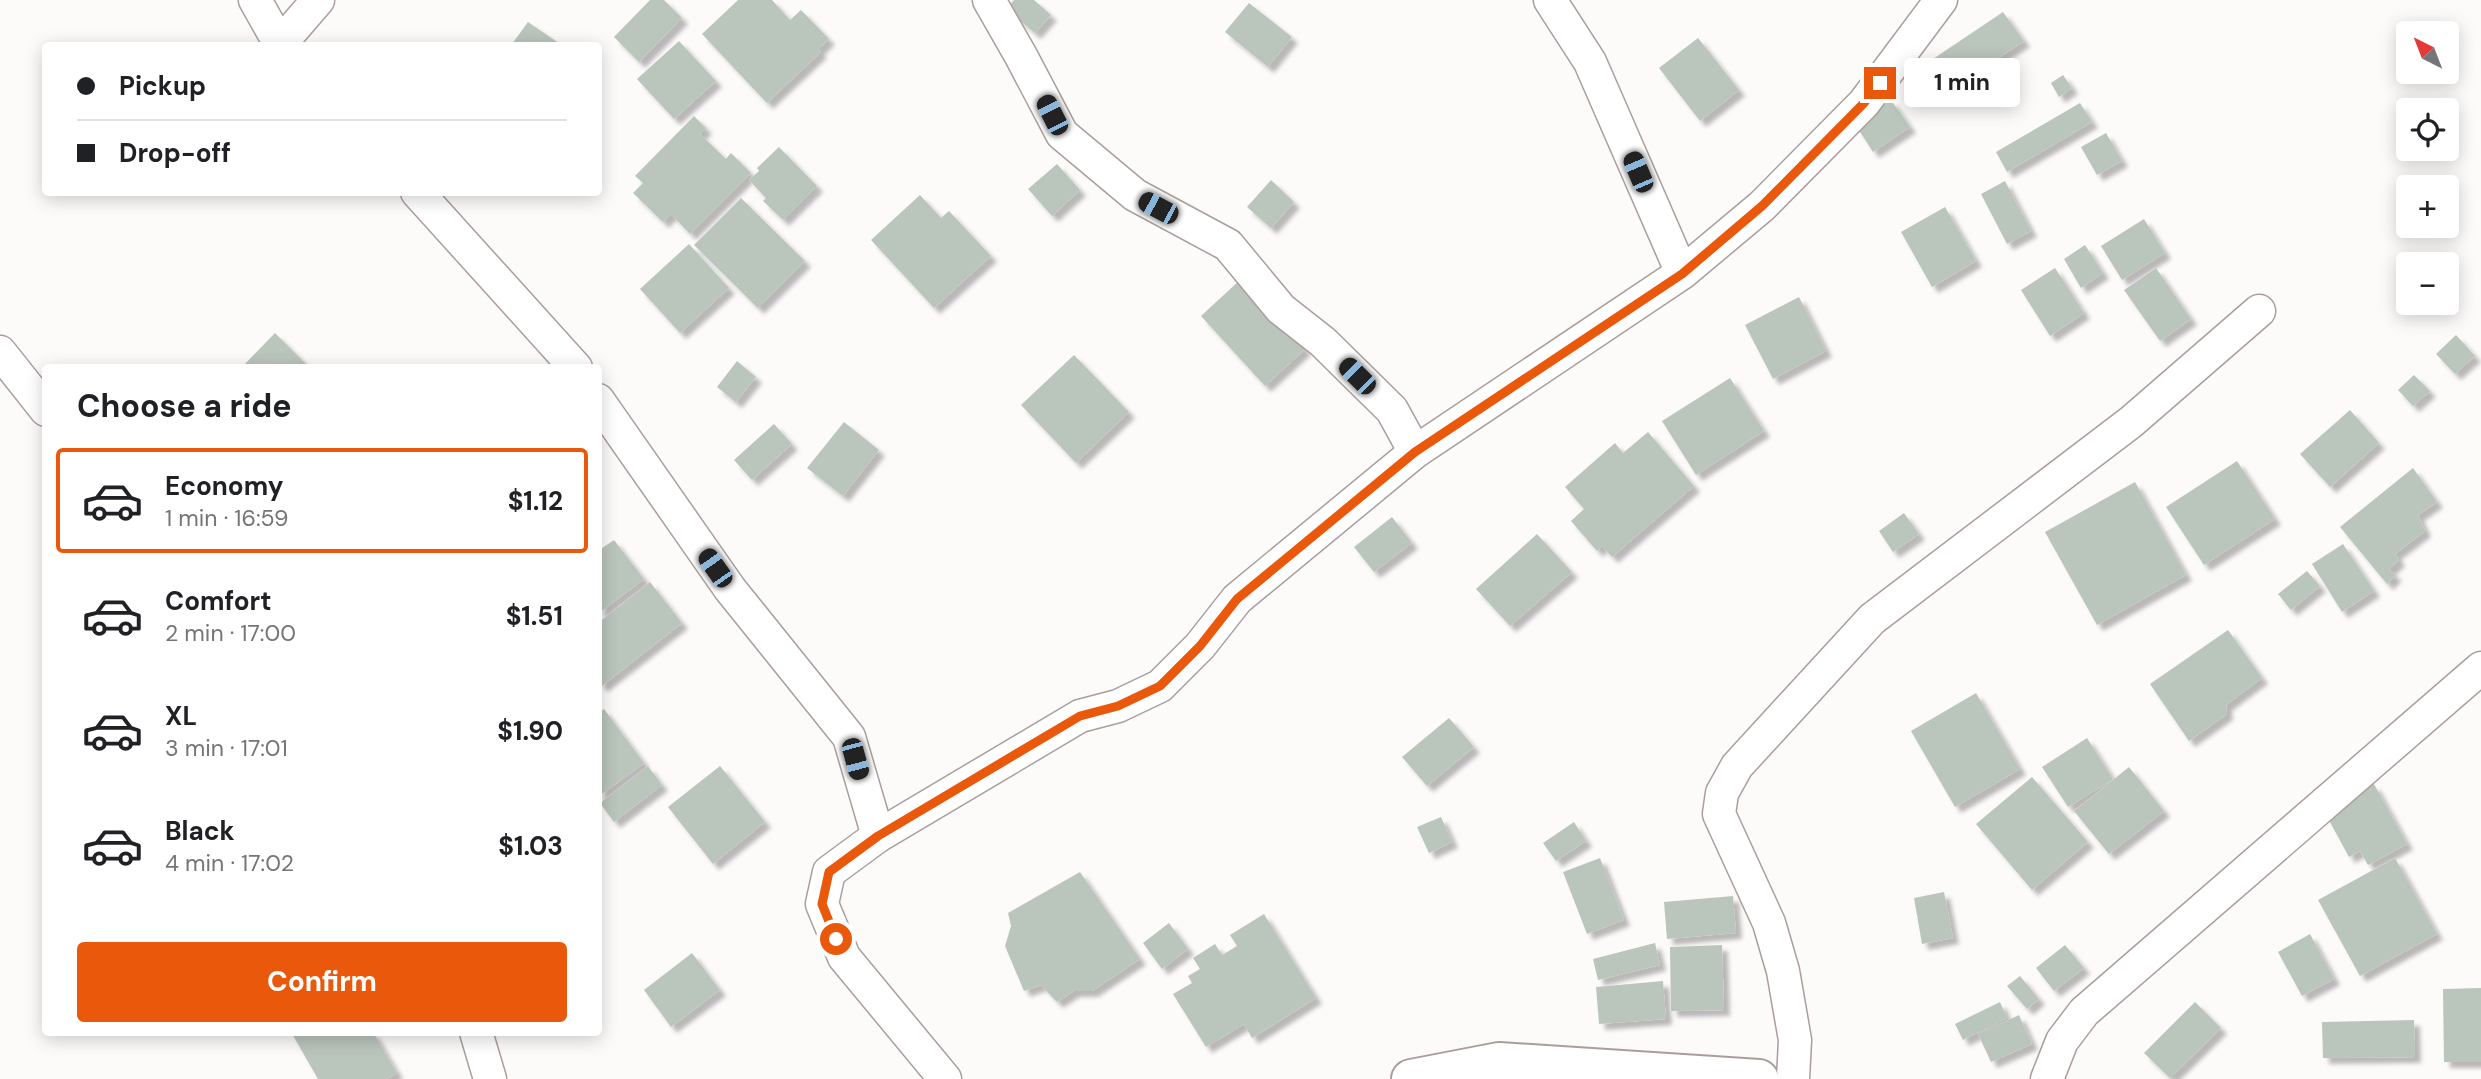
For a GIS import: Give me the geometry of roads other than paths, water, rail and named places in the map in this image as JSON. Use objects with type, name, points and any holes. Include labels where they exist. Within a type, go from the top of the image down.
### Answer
[{"type":"street","points":[[255,0],[278,42]]},
{"type":"street","points":[[283,42],[318,0]]},
{"type":"street","points":[[989,0],[1062,134],[1135,195],[1228,245],[1281,309],[1323,342],[1392,410],[1415,452]]},
{"type":"street","points":[[1550,0],[1590,62],[1682,274]]},
{"type":"street","points":[[945,1079],[844,957],[822,904],[829,872],[878,836],[1080,716],[1118,706],[1160,686],[1200,646],[1237,599],[1415,452],[1682,274],[1762,206],[1864,103],[1941,0]]},
{"type":"street","points":[[421,196],[572,364]]},
{"type":"street","points":[[1793,1079],[1795,1040],[1783,971],[1769,923],[1719,814],[1722,793],[1737,766],[1872,619],[2131,422],[2259,311]]},
{"type":"street","points":[[0,352],[42,405]]},
{"type":"street","points":[[602,406],[730,589],[849,737],[878,836]]},
{"type":"street","points":[[2047,1079],[2062,1041],[2084,1012],[2481,668]]},
{"type":"street","points":[[477,1036],[490,1079]]},
{"type":"street","points":[[1411,1079],[1499,1062],[1759,1079]]}]
